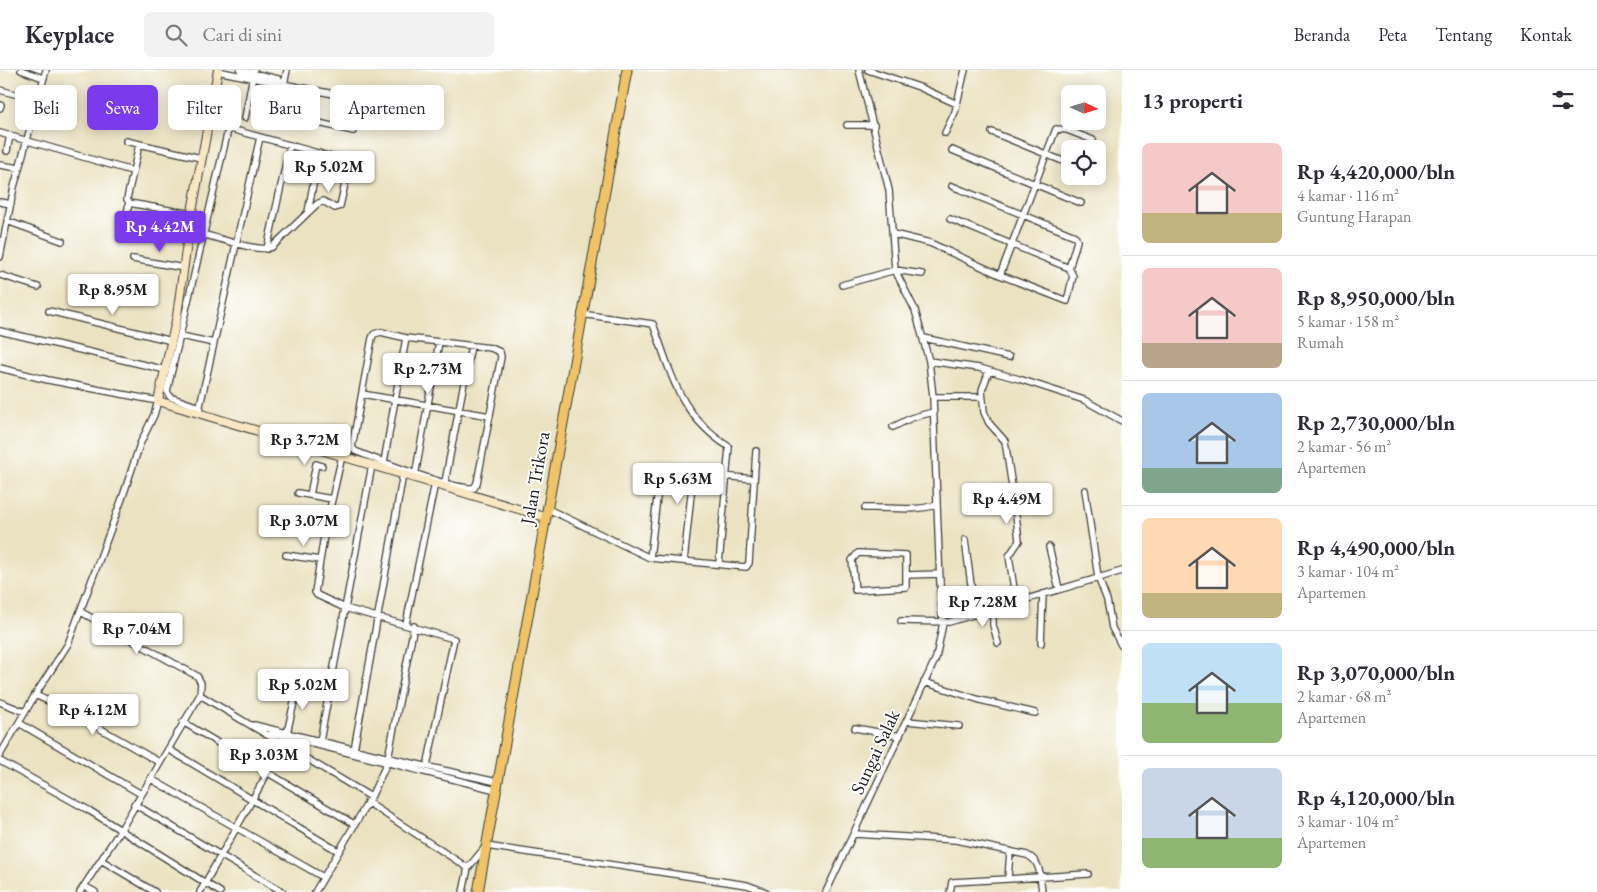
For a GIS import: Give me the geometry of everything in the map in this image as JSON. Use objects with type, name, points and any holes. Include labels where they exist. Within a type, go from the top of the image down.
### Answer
[{"type":"main road","name":"Jalan Trikora","points":[[478,892],[581,314],[627,70]]},
{"type":"street","points":[[21,70],[43,78]]},
{"type":"street","points":[[41,85],[46,70]]},
{"type":"street","points":[[240,70],[284,83],[330,93]]},
{"type":"street","points":[[287,70],[279,110],[282,115],[353,131]]},
{"type":"street","points":[[859,70],[889,190],[895,270]]},
{"type":"street","points":[[868,70],[919,87],[956,104]]},
{"type":"street","points":[[945,134],[956,104],[965,70]]},
{"type":"street","points":[[0,755],[68,644],[140,444],[154,414],[172,341],[217,71],[253,74]]},
{"type":"street","points":[[245,118],[253,74]]},
{"type":"street","points":[[0,90],[15,94]]},
{"type":"street","points":[[847,125],[874,125]]},
{"type":"street","points":[[1000,275],[1058,128],[1093,140]]},
{"type":"street","points":[[199,410],[167,394],[227,132],[231,129],[349,161],[350,170],[340,206],[335,208],[322,202],[308,212],[277,243],[267,249],[204,235]]},
{"type":"street","points":[[0,257],[29,130]]},
{"type":"street","points":[[992,132],[1061,160]]},
{"type":"street","points":[[0,133],[132,171]]},
{"type":"street","points":[[7,151],[10,135]]},
{"type":"street","points":[[199,410],[260,137]]},
{"type":"street","points":[[126,141],[201,158]]},
{"type":"street","points":[[123,236],[129,203],[127,199],[139,145]]},
{"type":"street","points":[[267,249],[290,145]]},
{"type":"street","points":[[952,150],[1081,202]]},
{"type":"street","points":[[308,212],[319,153]]},
{"type":"street","points":[[0,165],[19,168]]},
{"type":"street","points":[[893,234],[930,243],[1000,275],[1067,301],[1073,276],[1069,268],[1076,237],[952,186]]},
{"type":"street","points":[[0,202],[11,204]]},
{"type":"street","points":[[129,203],[192,214]]},
{"type":"street","points":[[950,219],[1069,268]]},
{"type":"street","points":[[8,221],[62,241]]},
{"type":"street","points":[[133,259],[184,268]]},
{"type":"street","points":[[842,285],[895,270],[922,274]]},
{"type":"street","name":"Sungai Salak","points":[[826,892],[855,834],[878,778],[900,736],[936,658],[943,623],[939,574],[933,397],[929,361],[915,310],[895,270]]},
{"type":"street","points":[[0,275],[38,287]]},
{"type":"street","points":[[49,310],[172,341]]},
{"type":"street","points":[[581,314],[653,324],[684,404],[700,424],[729,447],[719,564]]},
{"type":"street","points":[[0,331],[166,370]]},
{"type":"street","points":[[0,368],[48,380],[199,410],[403,474],[415,475],[469,488],[476,487],[490,416],[501,354],[496,349],[406,338],[381,332],[374,334],[352,447],[355,451],[384,462],[415,475],[435,483],[546,512],[650,558],[740,567],[749,565],[756,451]]},
{"type":"street","points":[[181,336],[214,343]]},
{"type":"street","points":[[384,462],[406,338]]},
{"type":"street","points":[[924,338],[1009,357]]},
{"type":"street","points":[[415,475],[439,342]]},
{"type":"street","points":[[445,482],[471,346]]},
{"type":"street","points":[[929,361],[989,371],[1084,400],[1122,421]]},
{"type":"street","points":[[989,371],[982,390],[984,412],[988,424],[1005,441],[1016,506],[1019,541],[1009,556],[1016,602]]},
{"type":"street","points":[[362,394],[490,416]]},
{"type":"street","points":[[933,397],[979,397]]},
{"type":"street","points":[[893,427],[911,418],[933,412]]},
{"type":"street","points":[[342,456],[325,530],[314,590],[316,595],[345,608],[414,626],[454,640],[428,766]]},
{"type":"street","points":[[310,495],[316,464],[322,466]]},
{"type":"street","points":[[320,742],[372,465]]},
{"type":"street","points":[[650,558],[660,472]]},
{"type":"street","points":[[354,750],[403,474]]},
{"type":"street","points":[[684,561],[691,478],[695,474],[702,474],[754,479]]},
{"type":"street","points":[[406,624],[435,483]]},
{"type":"street","points":[[1085,490],[1098,577],[1107,600],[1112,628],[1121,645]]},
{"type":"street","points":[[298,493],[332,499]]},
{"type":"street","points":[[865,508],[887,507],[905,510],[937,506]]},
{"type":"street","points":[[287,524],[325,530]]},
{"type":"street","points":[[965,540],[975,614]]},
{"type":"street","points":[[1049,547],[1060,589]]},
{"type":"street","points":[[858,553],[905,555],[907,575],[905,588],[855,590],[852,572],[853,557],[858,553]]},
{"type":"street","points":[[286,555],[320,560]]},
{"type":"street","points":[[901,622],[943,623],[1122,571]]},
{"type":"street","points":[[907,575],[939,574]]},
{"type":"street","points":[[1041,643],[1043,594]]},
{"type":"street","points":[[993,609],[993,625],[998,643]]},
{"type":"street","points":[[80,892],[120,831],[134,804],[151,779],[159,762],[200,695],[201,683],[197,676],[81,612]]},
{"type":"street","points":[[315,892],[369,800],[388,761],[414,626]]},
{"type":"street","points":[[924,682],[980,700],[1035,713]]},
{"type":"street","points":[[287,733],[298,685]]},
{"type":"street","points":[[35,695],[64,708],[159,762]]},
{"type":"street","points":[[200,695],[286,745],[468,868]]},
{"type":"street","points":[[0,702],[25,712]]},
{"type":"street","points":[[907,721],[958,726]]},
{"type":"street","points":[[184,722],[354,824]]},
{"type":"street","points":[[244,722],[354,750],[388,761],[428,766],[497,786]]},
{"type":"street","points":[[19,724],[141,794]]},
{"type":"street","points":[[855,728],[900,736]]},
{"type":"street","points":[[258,729],[497,786]]},
{"type":"street","points":[[200,892],[268,772],[286,745]]},
{"type":"street","points":[[168,749],[338,851]]},
{"type":"street","points":[[0,761],[90,811],[220,892]]},
{"type":"street","points":[[151,779],[323,877]]},
{"type":"street","points":[[134,804],[283,892]]},
{"type":"street","points":[[855,834],[956,840],[1010,851],[1036,859],[1042,892]]},
{"type":"street","points":[[463,892],[468,868],[486,846],[739,884],[758,888],[766,892]]},
{"type":"street","points":[[1008,879],[1010,851]]},
{"type":"street","points":[[101,860],[155,892]]},
{"type":"street","points":[[950,892],[952,882],[1088,874]]},
{"type":"street","points":[[84,886],[94,892]]}]
